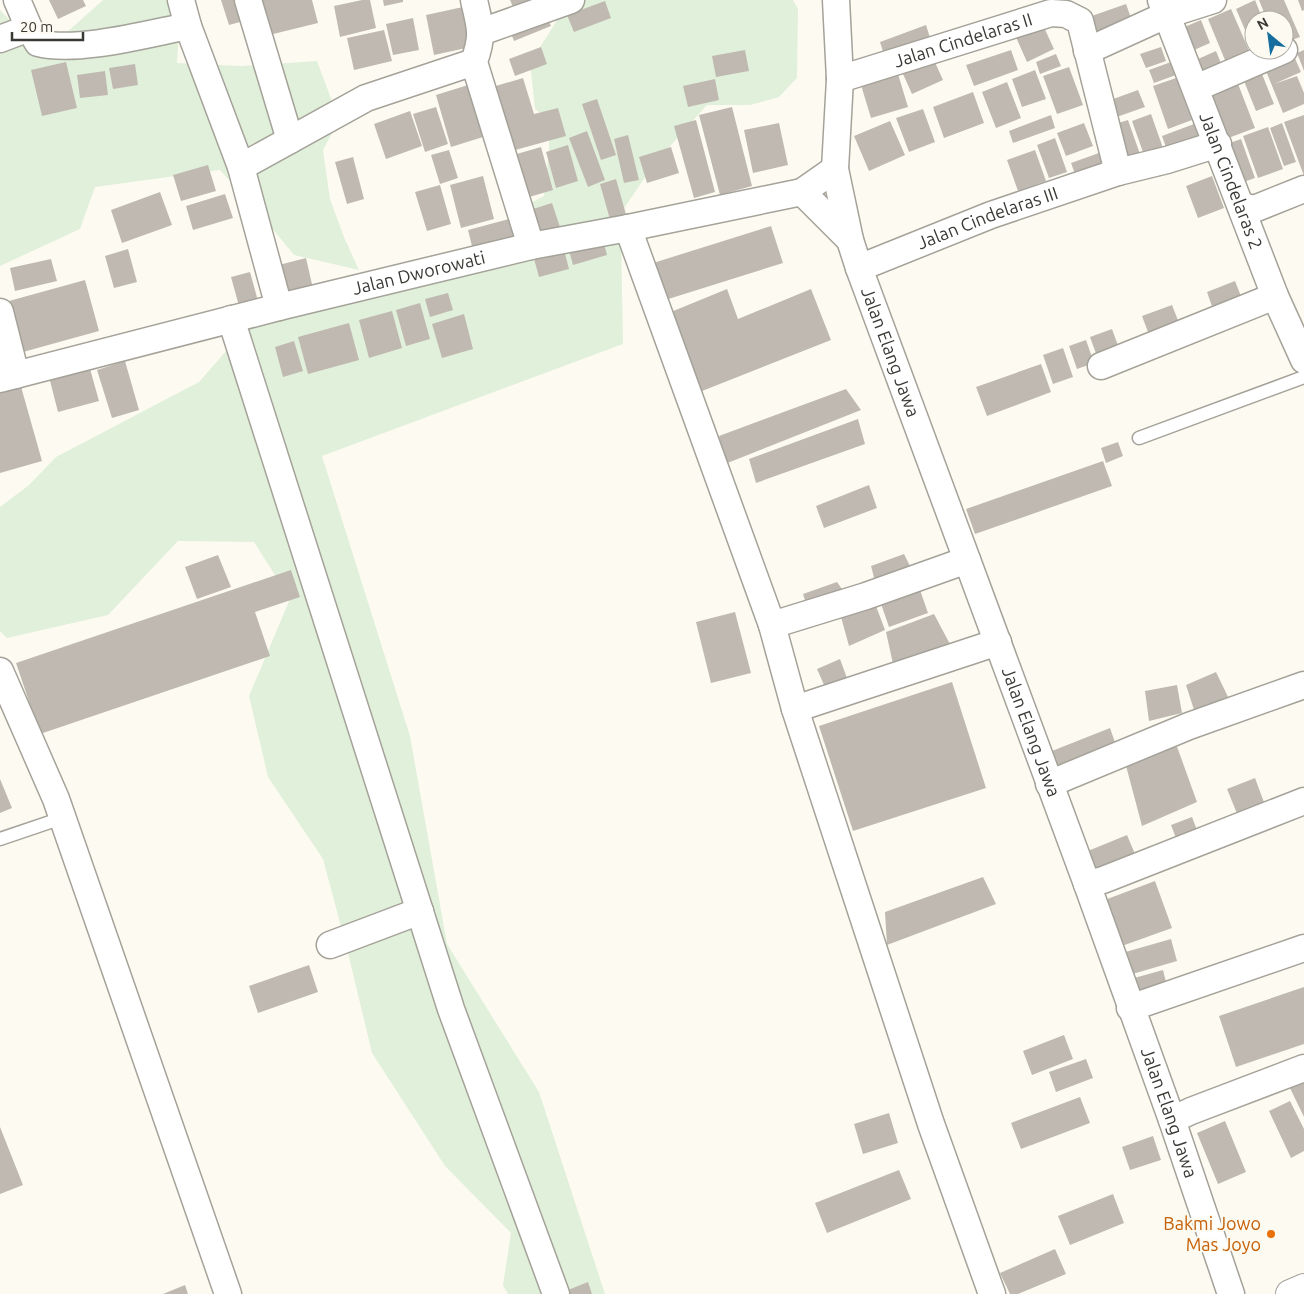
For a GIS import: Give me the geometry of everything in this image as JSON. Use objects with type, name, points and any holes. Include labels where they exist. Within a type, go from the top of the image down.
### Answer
[{"type":"main road","points":[[1290,1294],[1304,1288]]},
{"type":"street","points":[[17,0],[29,28],[38,42],[51,46],[78,45],[188,26]]},
{"type":"street","points":[[181,0],[188,26],[241,167],[279,307]]},
{"type":"street","points":[[248,0],[290,140]]},
{"type":"street","points":[[474,0],[481,32],[481,40],[474,62],[531,246]]},
{"type":"street","points":[[481,32],[572,0]]},
{"type":"street","name":"Jalan Elang Jawa","points":[[836,0],[840,78],[835,169],[850,240],[1087,884],[1232,1294]]},
{"type":"street","points":[[1087,51],[1164,8],[1213,0]]},
{"type":"street","name":"Jalan Cindelaras 2","points":[[1164,8],[1275,296],[1304,360]]},
{"type":"street","name":"Jalan Cindelaras II","points":[[840,78],[1051,13],[1066,14],[1080,21],[1118,172]]},
{"type":"street","points":[[0,38],[29,28]]},
{"type":"street","points":[[1196,88],[1261,60]]},
{"type":"street","points":[[241,167],[366,98],[474,62]]},
{"type":"street","name":"Jalan Cindelaras III","points":[[859,268],[991,215],[1118,172],[1167,160],[1218,144]]},
{"type":"street","name":"Jalan Dworowati","points":[[8,377],[231,319],[531,246],[802,192],[835,169]]},
{"type":"street","points":[[1241,206],[1254,208],[1304,189]]},
{"type":"street","points":[[802,192],[850,240]]},
{"type":"street","points":[[628,228],[772,625],[795,709],[931,1124],[992,1294]]},
{"type":"street","points":[[1101,366],[1275,296]]},
{"type":"street","points":[[0,312],[8,377]]},
{"type":"street","points":[[231,319],[451,1009],[556,1294]]},
{"type":"street","points":[[772,625],[866,596],[967,560]]},
{"type":"street","points":[[795,709],[998,642]]},
{"type":"street","points":[[0,670],[56,799],[228,1294]]},
{"type":"street","points":[[1049,784],[1189,726],[1304,685]]},
{"type":"street","points":[[1087,884],[1103,880],[1304,801]]},
{"type":"street","points":[[330,945],[420,911]]},
{"type":"street","points":[[1130,1008],[1304,948]]},
{"type":"street","points":[[1172,1120],[1304,1068]]},
{"type":"lane","points":[[1140,438],[1304,377]]},
{"type":"lane","points":[[0,839],[62,818]]},
{"type":"green space","points":[[103,0],[182,0],[177,63],[241,66],[317,61],[339,120],[323,150],[330,199],[359,270],[294,255],[220,170],[95,187],[80,229],[0,266],[0,10],[17,28],[56,42]]},
{"type":"green space","points":[[572,0],[793,0],[798,9],[797,78],[779,97],[750,105],[707,105],[654,164],[608,232],[621,230],[623,344],[322,456],[410,736],[447,944],[539,1092],[605,1294],[508,1294],[503,1285],[511,1233],[445,1166],[372,1053],[323,859],[268,777],[249,696],[290,599],[254,542],[178,541],[108,615],[7,638],[0,631],[0,507],[29,485],[56,457],[199,382],[261,311],[509,249],[508,215],[544,196],[549,150],[549,119],[535,109],[530,63]]},
{"type":"building","points":[[49,0],[83,0],[86,6],[58,19]]},
{"type":"building","points":[[221,0],[245,0],[251,19],[229,25]]},
{"type":"building","points":[[251,0],[312,0],[318,23],[261,37]]},
{"type":"building","points":[[370,0],[376,28],[340,37],[334,6]]},
{"type":"building","points":[[383,0],[403,0],[403,2],[384,6]]},
{"type":"building","points":[[510,0],[553,0],[517,16]]},
{"type":"building","points":[[1255,0],[1259,10],[1244,10],[1244,28],[1236,9]]},
{"type":"building","points":[[1259,0],[1284,0],[1288,10],[1263,10]]},
{"type":"building","points":[[1298,0],[1304,0],[1304,10],[1302,11]]},
{"type":"building","points":[[605,1],[611,18],[574,32],[567,15]]},
{"type":"building","points":[[1126,4],[1134,26],[1094,41],[1086,18]]},
{"type":"building","points":[[463,7],[471,47],[434,55],[426,15]]},
{"type":"building","points":[[1231,9],[1244,39],[1244,58],[1227,65],[1208,19]]},
{"type":"building","points":[[547,17],[551,26],[514,41],[510,31]]},
{"type":"building","points":[[413,18],[419,50],[393,55],[386,24]]},
{"type":"building","points":[[1201,20],[1210,43],[1185,54],[1175,31]]},
{"type":"building","points":[[1042,23],[1054,49],[1027,62],[1015,35]]},
{"type":"building","points":[[1294,23],[1300,37],[1294,39]]},
{"type":"building","points":[[926,25],[932,44],[886,61],[880,42]]},
{"type":"building","points":[[384,30],[392,61],[354,70],[347,38]]},
{"type":"building","points":[[541,47],[547,64],[515,76],[509,59]]},
{"type":"building","points":[[1161,47],[1166,61],[1146,68],[1140,54]]},
{"type":"building","points":[[745,50],[749,71],[716,77],[712,56]]},
{"type":"building","points":[[1011,50],[1018,70],[974,86],[966,65]]},
{"type":"building","points":[[1304,50],[1304,71],[1297,53]]},
{"type":"building","points":[[1216,51],[1223,68],[1196,80],[1189,63]]},
{"type":"building","points":[[1056,54],[1061,66],[1040,74],[1036,62]]},
{"type":"building","points":[[1294,56],[1301,72],[1274,84],[1297,76],[1304,93],[1304,104],[1283,113],[1264,66],[1278,60],[1294,60]]},
{"type":"building","points":[[934,60],[943,80],[912,94],[903,74]]},
{"type":"building","points":[[66,62],[77,108],[42,116],[31,70]]},
{"type":"building","points":[[1171,62],[1176,75],[1154,83],[1149,70]]},
{"type":"building","points":[[135,64],[138,85],[113,89],[109,68]]},
{"type":"building","points":[[1069,67],[1083,105],[1057,114],[1043,76]]},
{"type":"building","points":[[1035,70],[1046,99],[1022,107],[1012,79]]},
{"type":"building","points":[[105,71],[108,95],[80,98],[77,75]]},
{"type":"building","points":[[898,74],[908,107],[871,118],[861,85]]},
{"type":"building","points":[[1262,74],[1274,104],[1256,111],[1244,81]]},
{"type":"building","points":[[1235,76],[1255,128],[1223,140],[1203,89]]},
{"type":"building","points":[[523,78],[534,114],[558,108],[566,136],[508,152],[489,88]]},
{"type":"building","points":[[1176,78],[1192,120],[1168,129],[1153,86]]},
{"type":"building","points":[[715,79],[719,100],[688,107],[683,86]]},
{"type":"building","points":[[1007,82],[1021,118],[996,128],[982,92]]},
{"type":"building","points":[[468,85],[483,137],[451,147],[436,95]]},
{"type":"building","points":[[1138,90],[1145,107],[1111,119],[1105,102]]},
{"type":"building","points":[[973,92],[984,123],[944,138],[933,107]]},
{"type":"building","points":[[597,99],[616,155],[601,160],[582,104]]},
{"type":"building","points":[[436,107],[448,144],[425,152],[413,114]]},
{"type":"building","points":[[732,107],[752,186],[720,195],[699,115]]},
{"type":"building","points":[[923,109],[935,142],[909,152],[896,118]]},
{"type":"building","points":[[410,111],[422,146],[386,159],[374,124]]},
{"type":"building","points":[[1151,114],[1163,148],[1144,155],[1132,121]]},
{"type":"building","points":[[1051,115],[1055,128],[1013,143],[1009,131]]},
{"type":"building","points":[[1304,115],[1304,176],[1284,122]]},
{"type":"building","points":[[696,120],[715,192],[694,198],[674,126]]},
{"type":"building","points":[[1128,120],[1140,154],[1122,160],[1109,126]]},
{"type":"building","points":[[890,121],[905,155],[869,171],[854,136]]},
{"type":"building","points":[[779,123],[788,165],[753,173],[744,130]]},
{"type":"building","points":[[1084,123],[1093,146],[1066,156],[1057,133]]},
{"type":"building","points":[[1282,123],[1296,162],[1284,166],[1270,128]]},
{"type":"building","points":[[1194,124],[1199,138],[1167,150],[1162,136]]},
{"type":"building","points":[[1268,127],[1283,169],[1258,178],[1243,136]]},
{"type":"building","points":[[587,131],[605,180],[588,187],[569,138]]},
{"type":"building","points":[[628,135],[639,180],[624,183],[614,139]]},
{"type":"building","points":[[1055,138],[1067,172],[1049,178],[1037,145]]},
{"type":"building","points":[[1241,139],[1255,178],[1238,184],[1224,145]]},
{"type":"building","points":[[568,145],[578,181],[556,188],[546,152]]},
{"type":"building","points":[[541,147],[553,190],[519,200],[506,157]]},
{"type":"building","points":[[671,147],[679,173],[647,183],[639,157]]},
{"type":"building","points":[[449,150],[458,178],[440,184],[431,155]]},
{"type":"building","points":[[1035,150],[1046,181],[1018,191],[1007,160]]},
{"type":"building","points":[[1099,153],[1106,172],[1078,182],[1071,163]]},
{"type":"building","points":[[353,157],[364,199],[347,204],[335,162]]},
{"type":"building","points":[[208,165],[216,191],[181,201],[173,175]]},
{"type":"building","points":[[483,176],[494,219],[461,228],[450,185]]},
{"type":"building","points":[[1212,176],[1224,208],[1198,218],[1186,186]]},
{"type":"building","points":[[616,179],[629,225],[613,230],[600,184]]},
{"type":"building","points":[[440,185],[451,224],[427,231],[415,192]]},
{"type":"building","points":[[160,192],[172,225],[122,243],[111,210]]},
{"type":"building","points":[[225,194],[233,218],[193,230],[186,206]]},
{"type":"building","points":[[552,203],[562,233],[543,240],[533,209]]},
{"type":"building","points":[[513,218],[518,239],[473,250],[468,230]]},
{"type":"building","points":[[771,226],[783,263],[662,301],[650,264]]},
{"type":"building","points":[[603,240],[607,255],[573,265],[569,250]]},
{"type":"building","points":[[563,246],[569,269],[539,277],[533,255]]},
{"type":"building","points":[[128,249],[137,282],[114,288],[105,256]]},
{"type":"building","points":[[306,258],[314,293],[287,300],[279,265]]},
{"type":"building","points":[[51,259],[57,281],[15,291],[10,268]]},
{"type":"building","points":[[250,272],[258,301],[239,306],[231,277]]},
{"type":"building","points":[[85,280],[99,331],[23,352],[9,301]]},
{"type":"building","points":[[1235,281],[1244,304],[1215,315],[1207,292]]},
{"type":"building","points":[[727,289],[738,319],[811,289],[831,340],[697,393],[666,314]]},
{"type":"building","points":[[448,293],[453,310],[430,317],[425,299]]},
{"type":"building","points":[[420,303],[430,339],[406,346],[396,310]]},
{"type":"building","points":[[1172,305],[1181,328],[1151,340],[1142,316]]},
{"type":"building","points":[[392,311],[402,348],[369,358],[359,320]]},
{"type":"building","points":[[464,314],[473,349],[442,358],[432,324]]},
{"type":"building","points":[[349,323],[359,360],[308,374],[298,337]]},
{"type":"building","points":[[1112,329],[1120,351],[1098,359],[1090,337]]},
{"type":"building","points":[[1086,340],[1094,363],[1077,369],[1069,346]]},
{"type":"building","points":[[294,341],[303,371],[283,377],[275,347]]},
{"type":"building","points":[[1063,348],[1073,377],[1053,384],[1043,355]]},
{"type":"building","points":[[87,358],[99,401],[58,412],[47,369]]},
{"type":"building","points":[[125,361],[139,410],[112,418],[97,370]]},
{"type":"building","points":[[1041,364],[1051,392],[987,416],[976,387]]},
{"type":"building","points":[[18,376],[42,461],[0,473],[0,381]]},
{"type":"building","points":[[846,389],[861,410],[725,464],[719,436]]},
{"type":"building","points":[[858,419],[865,444],[756,483],[749,459]]},
{"type":"building","points":[[1118,442],[1123,456],[1106,463],[1101,448]]},
{"type":"building","points":[[1103,461],[1112,486],[975,534],[966,509]]},
{"type":"building","points":[[869,485],[877,508],[824,528],[816,506]]},
{"type":"building","points":[[904,554],[915,576],[877,589],[871,566]]},
{"type":"building","points":[[218,555],[231,587],[197,599],[185,567]]},
{"type":"building","points":[[291,570],[300,597],[255,612],[270,656],[40,734],[16,663]]},
{"type":"building","points":[[837,582],[849,599],[809,613],[803,594]]},
{"type":"building","points":[[919,587],[928,613],[889,627],[880,601]]},
{"type":"building","points":[[876,606],[885,630],[849,646],[841,617]]},
{"type":"building","points":[[735,612],[751,673],[711,683],[696,622]]},
{"type":"building","points":[[934,614],[951,646],[893,664],[886,632]]},
{"type":"building","points":[[840,659],[847,678],[825,687],[817,669]]},
{"type":"building","points":[[1216,672],[1230,701],[1196,716],[1186,685]]},
{"type":"building","points":[[952,682],[986,788],[853,831],[819,726]]},
{"type":"building","points":[[1177,685],[1182,713],[1149,721],[1145,691]]},
{"type":"building","points":[[1110,728],[1118,751],[1061,773],[1052,751]]},
{"type":"building","points":[[1175,741],[1197,802],[1142,826],[1125,762]]},
{"type":"building","points":[[1255,778],[1265,805],[1238,816],[1227,789]]},
{"type":"building","points":[[0,779],[12,808],[0,813]]},
{"type":"building","points":[[1192,817],[1200,838],[1179,846],[1171,825]]},
{"type":"building","points":[[1127,835],[1138,861],[1093,879],[1083,853]]},
{"type":"building","points":[[983,877],[996,904],[887,945],[885,912]]},
{"type":"building","points":[[1155,881],[1172,928],[1119,947],[1102,901]]},
{"type":"building","points":[[1171,939],[1177,961],[1129,975],[1122,953]]},
{"type":"building","points":[[309,965],[318,992],[258,1013],[249,986]]},
{"type":"building","points":[[1163,970],[1168,990],[1133,1000],[1127,980]]},
{"type":"building","points":[[1304,987],[1304,1044],[1236,1067],[1219,1016]]},
{"type":"building","points":[[1064,1035],[1073,1059],[1032,1075],[1023,1051]]},
{"type":"building","points":[[1086,1059],[1093,1078],[1056,1092],[1049,1072]]},
{"type":"building","points":[[1304,1076],[1304,1117],[1288,1084]]},
{"type":"building","points":[[1080,1097],[1090,1123],[1021,1149],[1011,1123]]},
{"type":"building","points":[[1290,1101],[1304,1129],[1304,1151],[1291,1158],[1269,1111]]},
{"type":"building","points":[[889,1113],[898,1143],[863,1154],[854,1124]]},
{"type":"building","points":[[1225,1121],[1246,1172],[1218,1184],[1197,1133]]},
{"type":"building","points":[[0,1127],[23,1185],[0,1194]]},
{"type":"building","points":[[1153,1136],[1161,1160],[1130,1170],[1122,1147]]},
{"type":"building","points":[[899,1170],[911,1199],[827,1233],[815,1203]]},
{"type":"building","points":[[1113,1194],[1124,1223],[1070,1245],[1058,1216]]},
{"type":"building","points":[[1055,1249],[1066,1274],[1018,1294],[1010,1294],[1000,1273]]},
{"type":"building","points":[[588,1282],[592,1294],[569,1294],[568,1290]]},
{"type":"building","points":[[185,1285],[188,1294],[163,1294]]},
{"type":"place","name":"Bakmi Jowo Mas Joyo","points":[[1271,1234]]}]
